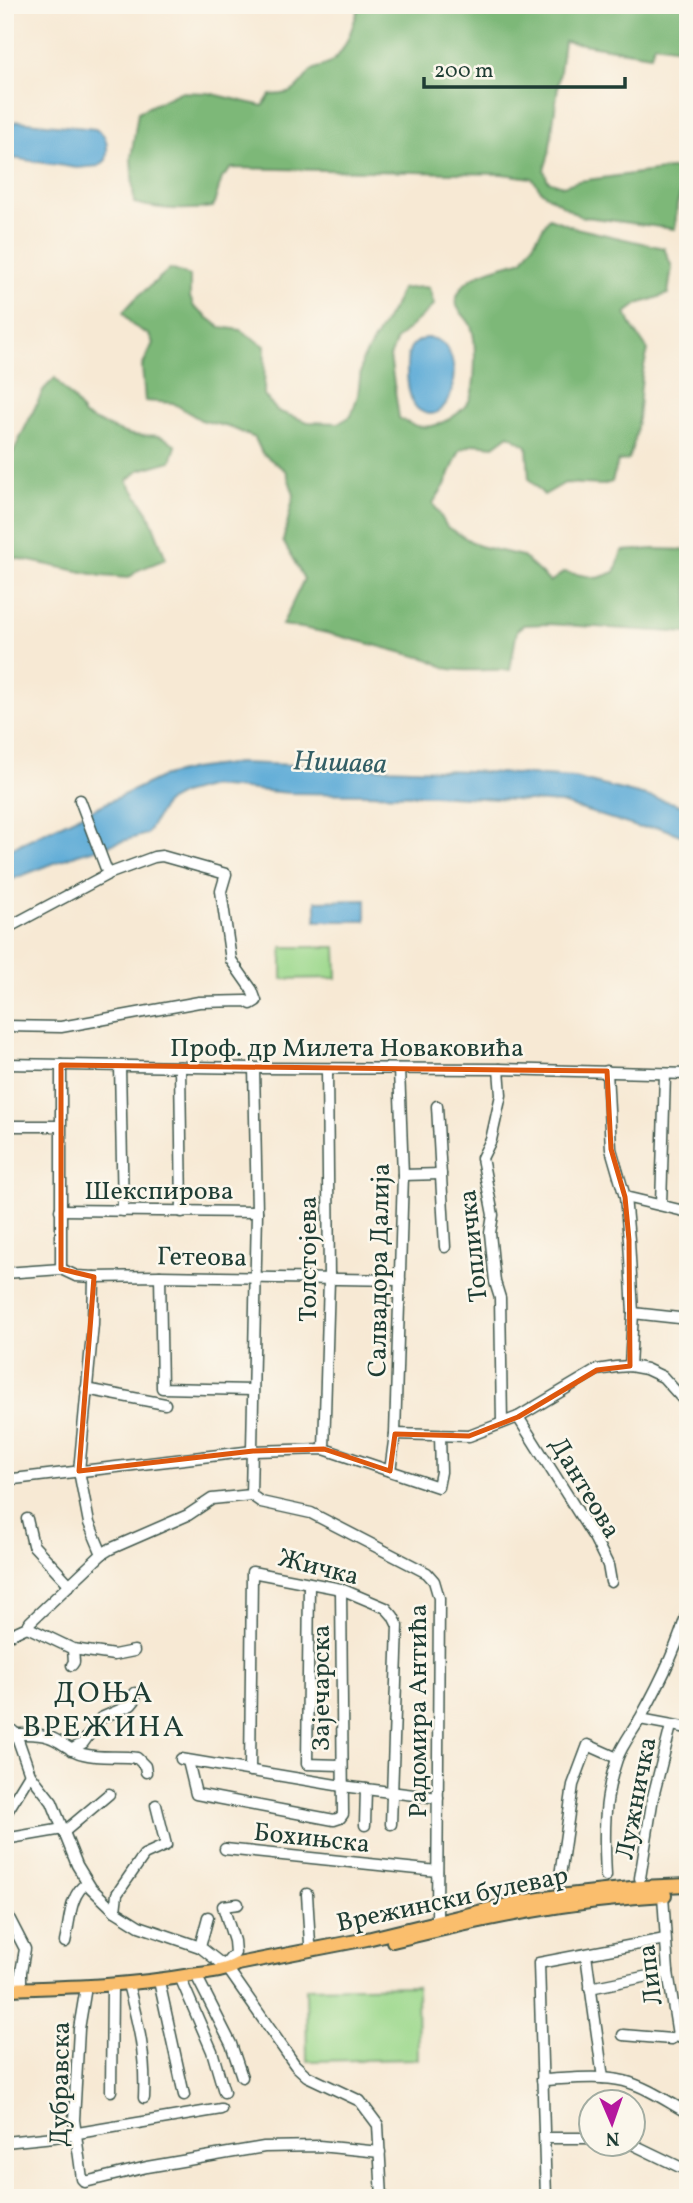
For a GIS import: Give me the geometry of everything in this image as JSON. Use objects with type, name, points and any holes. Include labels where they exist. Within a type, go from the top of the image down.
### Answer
[{"type":"main road","name":"Врежински булевар","points":[[5,1989],[111,1986],[180,1978],[508,1905],[559,1896],[688,1885]]},
{"type":"main road","name":"Врежински булевар","points":[[226,1967],[241,1971],[370,1947],[516,1912],[560,1905],[688,1893]]},
{"type":"street","points":[[80,800],[108,874]]},
{"type":"street","points":[[5,929],[108,874],[154,857],[162,856],[226,874],[221,891],[231,960],[256,1001],[251,1004],[247,1001],[199,1002],[61,1027],[5,1026]]},
{"type":"street","name":"Проф. др Милета Новаковића","points":[[5,1064],[499,1069],[688,1074]]},
{"type":"street","points":[[61,1065],[61,1269]]},
{"type":"street","points":[[120,1066],[122,1211]]},
{"type":"street","points":[[180,1067],[182,1212]]},
{"type":"street","points":[[5,1637],[27,1628],[30,1622],[103,1554],[146,1532],[188,1516],[212,1499],[251,1495],[257,1212],[254,1068]]},
{"type":"street","name":"Толстојева","points":[[324,1449],[329,1279],[327,1069]]},
{"type":"street","name":"Салвадора Далија","points":[[390,1471],[395,1434],[400,1280],[402,1175],[399,1069]]},
{"type":"street","name":"Топличка","points":[[499,1069],[501,1095],[491,1140],[482,1158],[493,1215],[490,1233],[495,1282],[500,1298],[502,1423]]},
{"type":"street","points":[[607,1071],[611,1149],[625,1197],[633,1313],[630,1366]]},
{"type":"street","points":[[661,1205],[665,1073]]},
{"type":"street","points":[[437,1106],[445,1247]]},
{"type":"street","points":[[5,1126],[60,1126]]},
{"type":"street","points":[[402,1175],[441,1174]]},
{"type":"street","points":[[625,1197],[688,1212]]},
{"type":"street","name":"Шекспирова","points":[[60,1210],[257,1212]]},
{"type":"street","name":"Гетеова","points":[[5,1272],[61,1269],[76,1276],[94,1278],[160,1276],[400,1280]]},
{"type":"street","points":[[160,1276],[162,1388],[252,1391]]},
{"type":"street","points":[[94,1278],[93,1324],[79,1471],[89,1523],[103,1554]]},
{"type":"street","points":[[633,1313],[688,1319]]},
{"type":"street","points":[[395,1434],[469,1436],[518,1417],[597,1370],[630,1366],[646,1369],[663,1377],[688,1405]]},
{"type":"street","points":[[86,1389],[165,1404]]},
{"type":"street","name":"Дантеова","points":[[518,1417],[595,1539],[608,1566],[611,1582]]},
{"type":"street","points":[[5,1480],[253,1451],[324,1449],[438,1487],[441,1472],[440,1436]]},
{"type":"street","name":"Радомира Антића","points":[[251,1495],[261,1502],[312,1513],[427,1573],[434,1581],[439,1598],[437,1921]]},
{"type":"street","points":[[27,1519],[33,1545],[70,1585]]},
{"type":"street","name":"Жичка","points":[[250,1771],[252,1572],[341,1589],[386,1608],[398,1626],[391,1824]]},
{"type":"street","points":[[309,1583],[307,1764],[341,1765]]},
{"type":"street","name":"Зајечарска","points":[[250,1771],[185,1760],[196,1794],[334,1820],[343,1814],[341,1589]]},
{"type":"street","points":[[606,1876],[603,1831],[617,1758],[667,1666],[688,1609]]},
{"type":"street","points":[[27,1628],[73,1649],[114,1655],[134,1651]]},
{"type":"street","points":[[72,1665],[73,1649]]},
{"type":"street","points":[[71,1750],[83,1743],[101,1718],[131,1705],[135,1700],[135,1693]]},
{"type":"street","points":[[640,1719],[688,1728]]},
{"type":"street","points":[[5,1724],[16,1734],[30,1774],[52,1802],[87,1883],[115,1911],[139,1926],[200,1947],[226,1967],[295,2065],[307,2076],[360,2101],[379,2125],[383,2197]]},
{"type":"street","name":"Лужничка","points":[[640,1878],[653,1797],[671,1726]]},
{"type":"street","points":[[16,1734],[32,1733],[50,1737],[71,1750],[106,1758],[137,1758],[145,1766],[146,1772]]},
{"type":"street","points":[[559,1883],[573,1785],[585,1741],[617,1758]]},
{"type":"street","points":[[250,1771],[438,1798]]},
{"type":"street","points":[[5,1810],[30,1774]]},
{"type":"street","points":[[365,1825],[366,1789]]},
{"type":"street","points":[[5,1839],[64,1830],[109,1794]]},
{"type":"street","points":[[115,1911],[117,1894],[144,1855],[166,1845],[156,1805]]},
{"type":"street","name":"Бохињска","points":[[225,1849],[437,1871]]},
{"type":"street","points":[[65,1942],[79,1887],[87,1883]]},
{"type":"street","points":[[307,1895],[310,1944],[314,1950]]},
{"type":"street","name":"Липа","points":[[623,2035],[671,2039],[678,2035],[668,1972],[663,1895]]},
{"type":"street","points":[[5,1898],[7,1914],[25,1949],[21,1988]]},
{"type":"street","points":[[226,1967],[235,1953],[223,1906],[238,1904]]},
{"type":"street","points":[[200,1947],[208,1917]]},
{"type":"street","points":[[546,2198],[540,1963],[665,1939]]},
{"type":"street","points":[[586,1955],[603,2078]]},
{"type":"street","points":[[590,1988],[668,1972]]},
{"type":"street","points":[[196,1975],[231,2044],[242,2077]]},
{"type":"street","points":[[180,1978],[212,2051],[224,2092]]},
{"type":"street","points":[[159,1980],[184,2095]]},
{"type":"street","points":[[128,1984],[142,2041],[144,2098]]},
{"type":"street","name":"Дубравска","points":[[86,1986],[79,2029],[75,2134],[82,2179],[85,2182],[148,2167],[264,2147],[319,2146],[380,2152]]},
{"type":"street","points":[[111,1986],[111,2091]]},
{"type":"street","points":[[542,2080],[603,2078],[626,2082],[650,2091],[688,2113]]},
{"type":"street","points":[[5,2142],[75,2134],[221,2109]]},
{"type":"street","points":[[545,2138],[578,2138]]},
{"type":"street","points":[[648,2152],[688,2171]]},
{"type":"highlighted area","points":[[61,1065],[607,1071],[611,1149],[625,1197],[629,1240],[630,1366],[597,1370],[518,1417],[469,1436],[395,1434],[390,1471],[324,1449],[253,1451],[79,1471],[94,1277],[61,1269]]},
{"type":"green space","points":[[360,5],[688,5],[688,49],[654,44],[651,55],[564,41],[549,154],[544,170],[548,181],[563,186],[579,181],[686,167],[677,205],[675,229],[579,216],[542,192],[532,178],[502,174],[232,168],[222,178],[213,207],[174,209],[134,203],[131,158],[138,112],[180,92],[209,93],[263,106],[270,95],[294,90],[312,70],[336,58],[349,37]]},
{"type":"green space","points":[[549,218],[576,228],[664,248],[672,267],[668,294],[638,304],[626,313],[648,350],[642,374],[637,429],[628,460],[618,461],[612,482],[602,485],[565,483],[544,495],[529,479],[527,446],[509,435],[494,446],[474,444],[460,450],[445,485],[433,503],[447,527],[479,546],[522,556],[550,582],[564,572],[598,578],[615,572],[622,551],[688,550],[688,633],[548,624],[523,625],[517,630],[510,670],[465,670],[450,669],[428,659],[336,635],[282,625],[304,579],[283,541],[294,495],[286,471],[262,453],[255,438],[232,428],[201,420],[173,403],[145,401],[142,367],[153,343],[149,335],[132,325],[123,312],[170,269],[190,276],[190,297],[194,307],[220,327],[240,330],[265,346],[264,395],[277,411],[308,422],[339,423],[351,416],[358,395],[362,361],[401,289],[429,288],[434,305],[397,339],[390,357],[399,418],[418,426],[434,426],[463,409],[469,401],[473,386],[473,333],[469,322],[456,304],[458,294],[469,280],[477,275],[523,260]]},
{"type":"green space","points":[[55,378],[84,416],[134,436],[163,437],[176,446],[171,461],[139,470],[127,481],[148,512],[166,559],[138,570],[129,578],[102,576],[5,556],[5,469],[44,389]]},
{"type":"green space","points":[[282,947],[336,947],[337,978],[282,979]]},
{"type":"green space","points":[[417,1986],[418,2059],[307,2061],[306,1988]]},
{"type":"water","points":[[17,121],[95,129],[105,138],[106,160],[99,166],[77,168],[5,157],[5,127]]},
{"type":"water","points":[[425,338],[439,341],[449,351],[453,366],[449,397],[442,408],[432,414],[419,410],[415,405],[408,380],[407,361],[411,347]]},
{"type":"water","points":[[238,763],[469,771],[574,778],[674,803],[688,809],[688,838],[659,827],[640,828],[561,803],[434,795],[290,793],[211,786],[182,794],[165,803],[147,834],[78,854],[5,882],[5,851],[161,777],[192,769]]},
{"type":"water","points":[[366,900],[366,921],[316,921],[316,901]]},
{"type":"district","name":"ДОЊА ВРЕЖИНА","points":[[104,1709]]},
{"type":"water label","name":"Нишава","points":[[340,761]]}]
